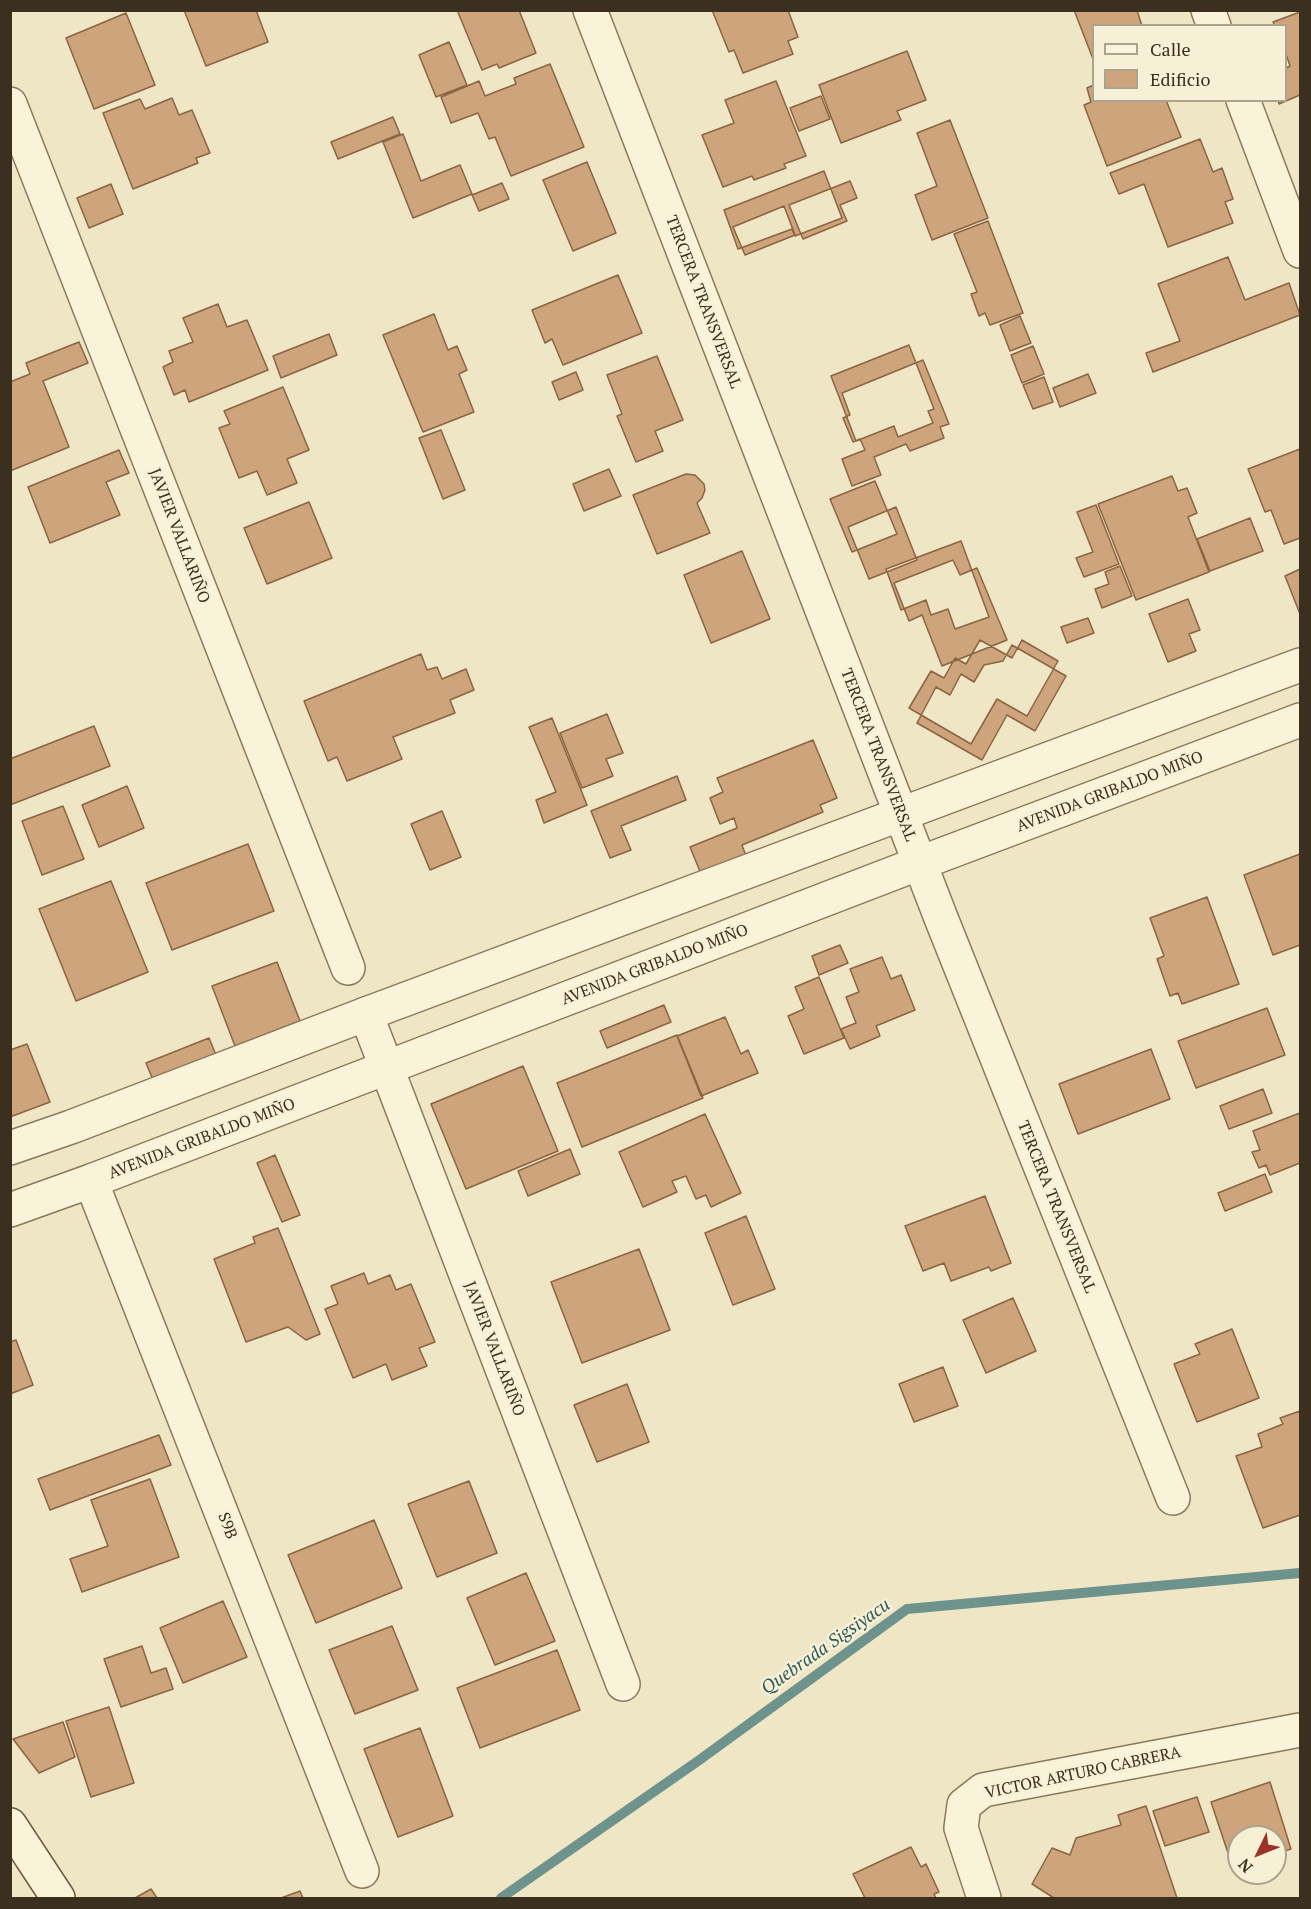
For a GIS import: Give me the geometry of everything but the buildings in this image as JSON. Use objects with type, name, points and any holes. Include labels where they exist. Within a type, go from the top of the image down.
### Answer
[{"type":"street","name":"TERCERA TRANSVERSAL","points":[[590,10],[900,814],[1173,1498]]},
{"type":"street","points":[[1244,102],[1300,251]]},
{"type":"street","name":"JAVIER VALLARIÑO","points":[[10,104],[348,968]]},
{"type":"street","points":[[10,1148],[1300,665]]},
{"type":"street","name":"AVENIDA GRIBALDO MIÑO","points":[[10,1210],[1300,720]]},
{"type":"street","name":"JAVIER VALLARIÑO","points":[[366,1014],[623,1684]]},
{"type":"street","name":"S9B","points":[[91,1181],[362,1871]]},
{"type":"street","name":"VICTOR ARTURO CABRERA","points":[[984,1899],[962,1828],[964,1805],[983,1790],[1300,1730]]},
{"type":"street","points":[[10,1825],[58,1899]]},
{"type":"waterway","name":"Quebrada Sigsiyacu","points":[[501,1898],[698,1761],[907,1609],[1300,1573]]}]
